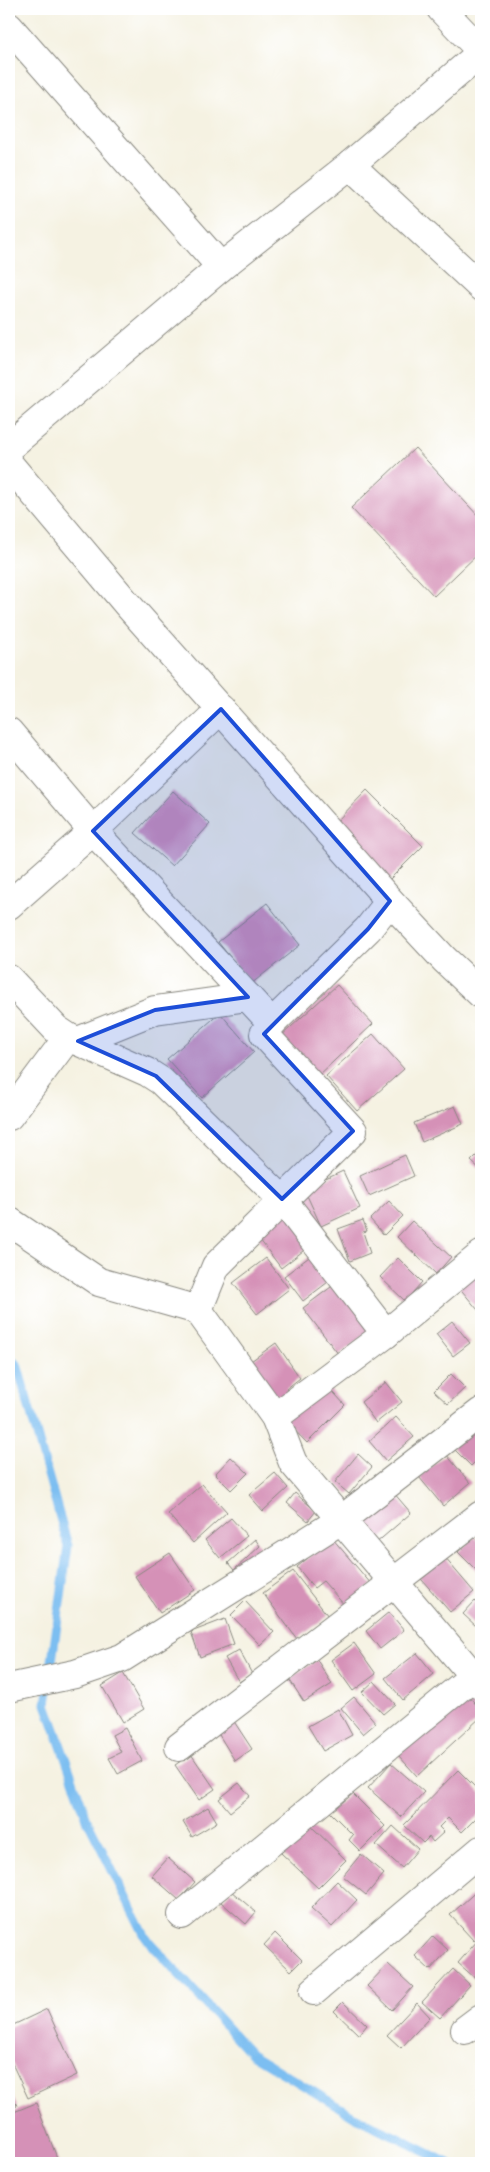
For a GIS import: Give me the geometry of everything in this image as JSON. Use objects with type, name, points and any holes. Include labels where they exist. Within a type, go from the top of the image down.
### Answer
[{"type":"street","points":[[9,447],[222,268],[350,164],[481,52],[441,9]]},
{"type":"street","points":[[9,27],[222,268]]},
{"type":"street","points":[[350,164],[481,287]]},
{"type":"street","points":[[9,464],[127,604],[390,901],[444,959],[481,994]]},
{"type":"street","points":[[9,905],[93,830],[221,709]]},
{"type":"street","points":[[9,732],[93,830],[272,1022]]},
{"type":"street","points":[[198,1310],[216,1266],[353,1131],[264,1034],[272,1022],[368,929],[390,901]]},
{"type":"street","points":[[9,979],[56,1029],[73,1039],[156,1076],[282,1199],[386,1334]]},
{"type":"street","points":[[9,1116],[73,1039],[156,1010],[248,997]]},
{"type":"street","points":[[9,1221],[99,1282],[198,1310],[275,1417],[293,1463],[479,1678],[182,1915]]},
{"type":"street","points":[[275,1417],[386,1334],[481,1255]]},
{"type":"street","points":[[9,1688],[75,1674],[122,1658],[341,1520],[481,1412]]},
{"type":"street","points":[[179,1747],[481,1514]]},
{"type":"street","points":[[314,1991],[481,1850]]},
{"type":"highlighted area","points":[[221,709],[390,901],[368,929],[264,1034],[353,1131],[282,1199],[156,1076],[78,1041],[155,1010],[248,997],[93,831]]},
{"type":"building","points":[[415,448],[481,519],[481,551],[434,596],[351,508]]},
{"type":"building","points":[[367,790],[423,846],[387,882],[331,827]]},
{"type":"building","points":[[173,791],[210,824],[172,866],[135,833]]},
{"type":"building","points":[[267,903],[300,945],[251,984],[218,942]]},
{"type":"building","points":[[337,985],[373,1024],[316,1078],[279,1038]]},
{"type":"building","points":[[220,1013],[254,1052],[202,1098],[167,1059]]},
{"type":"building","points":[[373,1034],[404,1069],[357,1111],[326,1076]]},
{"type":"building","points":[[455,1106],[463,1124],[422,1142],[414,1123]]},
{"type":"building","points":[[481,1151],[481,1170],[471,1161]]},
{"type":"building","points":[[405,1155],[414,1176],[369,1196],[360,1176]]},
{"type":"building","points":[[343,1171],[360,1208],[321,1226],[304,1189]]},
{"type":"building","points":[[389,1201],[403,1216],[384,1235],[370,1219]]},
{"type":"building","points":[[286,1208],[312,1244],[281,1268],[254,1232]]},
{"type":"building","points":[[363,1220],[367,1231],[363,1232],[370,1253],[350,1261],[338,1229]]},
{"type":"building","points":[[412,1221],[451,1257],[436,1274],[397,1237]]},
{"type":"building","points":[[317,1251],[336,1276],[303,1301],[284,1276]]},
{"type":"building","points":[[266,1258],[289,1289],[257,1314],[233,1283]]},
{"type":"building","points":[[398,1258],[422,1282],[405,1301],[380,1277]]},
{"type":"building","points":[[481,1264],[481,1307],[478,1310],[457,1285]]},
{"type":"building","points":[[339,1281],[374,1328],[339,1355],[303,1308]]},
{"type":"building","points":[[452,1321],[470,1343],[453,1356],[436,1334]]},
{"type":"building","points":[[276,1343],[300,1378],[286,1389],[290,1394],[273,1406],[244,1366]]},
{"type":"building","points":[[451,1374],[465,1388],[448,1404],[434,1391]]},
{"type":"building","points":[[386,1382],[402,1402],[376,1423],[361,1402]]},
{"type":"building","points":[[325,1383],[345,1405],[307,1443],[282,1417]]},
{"type":"building","points":[[396,1417],[414,1437],[386,1461],[369,1441]]},
{"type":"building","points":[[473,1426],[481,1435],[481,1456],[471,1466],[452,1447]]},
{"type":"building","points":[[358,1454],[372,1467],[349,1494],[335,1482]]},
{"type":"building","points":[[446,1454],[470,1483],[443,1506],[419,1477]]},
{"type":"building","points":[[231,1457],[248,1473],[231,1490],[215,1474]]},
{"type":"building","points":[[275,1473],[288,1488],[263,1511],[249,1495]]},
{"type":"building","points":[[202,1484],[227,1512],[193,1543],[168,1514]]},
{"type":"building","points":[[393,1492],[411,1513],[375,1544],[357,1522]]},
{"type":"building","points":[[295,1493],[316,1511],[308,1521],[287,1503]]},
{"type":"building","points":[[231,1518],[247,1536],[220,1558],[205,1540]]},
{"type":"building","points":[[474,1537],[481,1544],[481,1575],[458,1552]]},
{"type":"building","points":[[332,1538],[372,1585],[346,1607],[323,1581],[314,1588],[297,1567]]},
{"type":"building","points":[[255,1539],[260,1546],[234,1570],[228,1563]]},
{"type":"building","points":[[439,1551],[474,1592],[450,1612],[415,1572]]},
{"type":"building","points":[[170,1553],[195,1590],[160,1613],[135,1576]]},
{"type":"building","points":[[293,1571],[328,1616],[297,1639],[263,1593]]},
{"type":"building","points":[[245,1601],[274,1632],[260,1645],[231,1615]]},
{"type":"building","points":[[475,1601],[481,1607],[481,1623],[477,1627],[463,1614]]},
{"type":"building","points":[[389,1612],[404,1630],[380,1649],[366,1631]]},
{"type":"building","points":[[225,1619],[234,1644],[200,1657],[191,1632]]},
{"type":"building","points":[[354,1643],[376,1674],[353,1691],[331,1660]]},
{"type":"building","points":[[239,1650],[252,1674],[239,1682],[225,1658]]},
{"type":"building","points":[[417,1653],[434,1674],[403,1700],[385,1678]]},
{"type":"building","points":[[317,1660],[332,1684],[304,1702],[289,1679]]},
{"type":"building","points":[[123,1673],[144,1709],[123,1722],[102,1686]]},
{"type":"building","points":[[374,1681],[395,1704],[383,1714],[362,1692]]},
{"type":"building","points":[[466,1693],[481,1710],[481,1717],[417,1776],[398,1755]]},
{"type":"building","points":[[354,1697],[376,1723],[363,1734],[341,1708]]},
{"type":"building","points":[[338,1709],[352,1735],[323,1751],[308,1726]]},
{"type":"building","points":[[233,1720],[252,1749],[235,1761],[216,1730]]},
{"type":"building","points":[[125,1728],[142,1761],[118,1774],[109,1758],[121,1752],[112,1735]]},
{"type":"building","points":[[191,1754],[215,1789],[199,1800],[175,1765]]},
{"type":"building","points":[[391,1763],[424,1792],[401,1817],[368,1788]]},
{"type":"building","points":[[458,1770],[481,1793],[481,1813],[462,1832],[448,1818],[439,1827],[444,1832],[433,1842],[429,1837],[423,1843],[404,1825]]},
{"type":"building","points":[[239,1783],[250,1796],[230,1812],[219,1799]]},
{"type":"building","points":[[351,1792],[385,1826],[360,1851],[349,1840],[353,1835],[330,1812]]},
{"type":"building","points":[[208,1807],[217,1822],[192,1837],[183,1822]]},
{"type":"building","points":[[309,1824],[346,1860],[318,1888],[281,1853]]},
{"type":"building","points":[[393,1826],[418,1849],[402,1868],[376,1845]]},
{"type":"building","points":[[361,1854],[384,1874],[366,1895],[343,1876]]},
{"type":"building","points":[[168,1858],[195,1882],[179,1900],[152,1876]]},
{"type":"building","points":[[337,1881],[357,1900],[332,1927],[311,1908]]},
{"type":"building","points":[[481,1887],[481,1935],[474,1941],[450,1915]]},
{"type":"building","points":[[231,1891],[256,1912],[246,1924],[221,1902]]},
{"type":"building","points":[[275,1933],[302,1960],[291,1971],[264,1945]]},
{"type":"building","points":[[433,1936],[448,1950],[430,1970],[415,1956]]},
{"type":"building","points":[[478,1940],[481,1943],[481,1971],[475,1978],[458,1963]]},
{"type":"building","points":[[388,1964],[413,1987],[392,2010],[367,1986]]},
{"type":"building","points":[[453,1969],[470,1985],[440,2018],[422,2002]]},
{"type":"building","points":[[343,2002],[367,2025],[359,2035],[334,2011]]},
{"type":"building","points":[[417,2003],[430,2017],[401,2048],[387,2035]]},
{"type":"building","points":[[47,2009],[77,2075],[28,2098],[9,2057],[9,2027]]},
{"type":"building","points":[[9,2087],[17,2106],[9,2110]]},
{"type":"building","points":[[36,2103],[59,2163],[12,2163],[9,2154],[9,2114]]},
{"type":"waterway","points":[[9,1359],[17,1364],[68,1546],[46,1704],[88,1822],[146,1938],[251,2054],[354,2116],[448,2163]]}]
